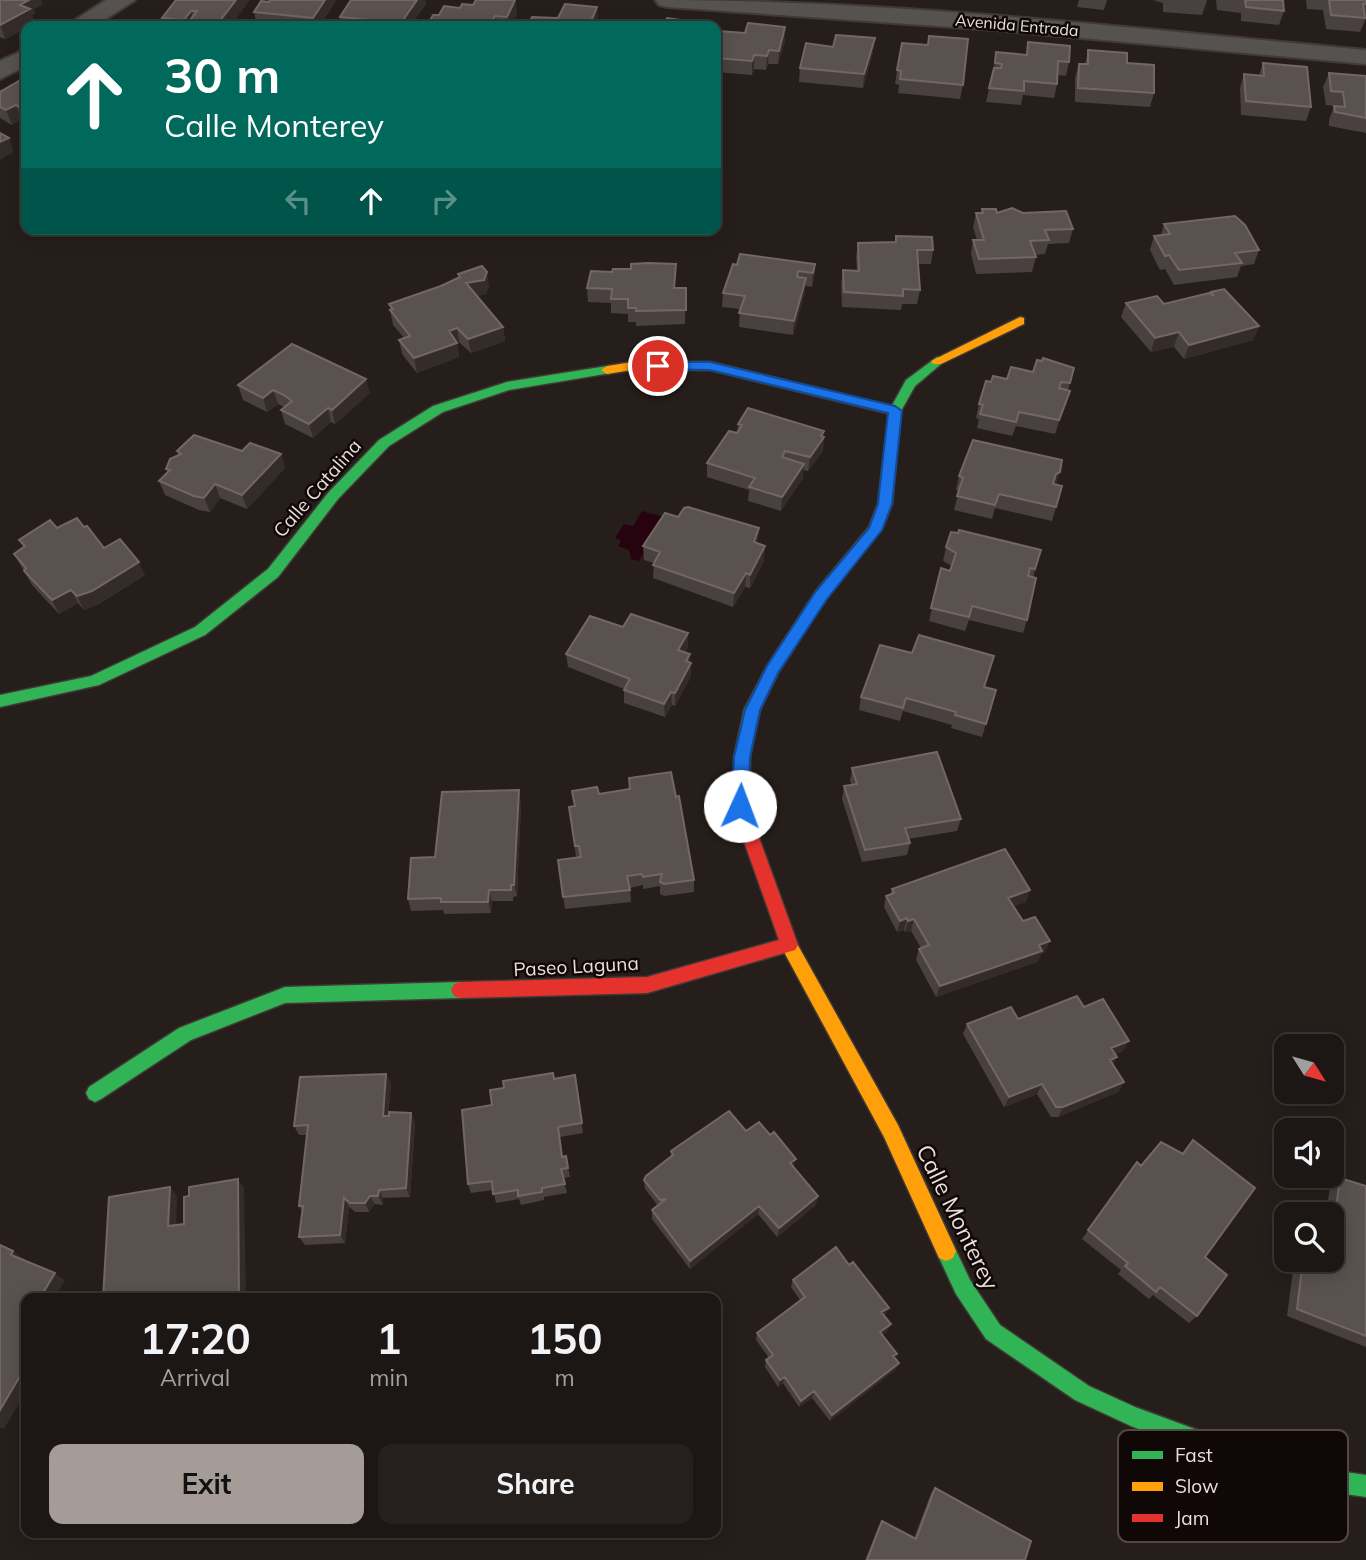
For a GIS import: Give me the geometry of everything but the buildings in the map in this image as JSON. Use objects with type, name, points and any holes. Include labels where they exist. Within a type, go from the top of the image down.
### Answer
[{"type":"street","points":[[87,21],[123,0]]},
{"type":"street","name":"Avenida Entrada","points":[[667,0],[996,11],[1366,58]]},
{"type":"street","points":[[0,71],[21,60]]},
{"type":"street","points":[[789,945],[740,806],[742,757],[752,710],[772,670],[821,595],[875,530],[885,504],[895,411],[909,383],[943,356],[1020,321]]},
{"type":"street","name":"Calle Catalina","points":[[0,701],[94,681],[200,631],[273,573],[333,496],[384,443],[438,409],[507,386],[632,366],[710,366],[895,411]]},
{"type":"street","name":"Paseo Laguna","points":[[95,1093],[185,1034],[285,995],[647,985],[789,945]]},
{"type":"street","name":"Calle Monterey","points":[[789,945],[891,1131],[963,1287],[993,1332],[1082,1393],[1169,1430]]},
{"type":"street","name":"Calle Monterey","points":[[1348,1483],[1366,1486]]},
{"type":"shaded area","points":[[642,511],[665,517],[639,561],[631,559],[629,550],[618,546],[621,540],[615,538],[624,524],[633,526]]},
{"type":"traffic: fast","points":[[742,813],[742,757],[752,710],[772,670],[821,595],[875,529],[885,504],[895,411],[910,383],[937,361]]},
{"type":"traffic: fast","points":[[0,701],[94,681],[200,631],[273,573],[333,496],[384,443],[438,409],[507,386],[607,370]]},
{"type":"traffic: fast","points":[[95,1093],[185,1034],[285,995],[460,990]]},
{"type":"traffic: fast","points":[[946,1251],[963,1287],[993,1332],[1082,1393],[1169,1430]]},
{"type":"traffic: fast","points":[[1348,1483],[1366,1486]]},
{"type":"traffic: slow","points":[[937,361],[1020,321]]},
{"type":"traffic: slow","points":[[607,370],[632,366],[710,366],[895,411]]},
{"type":"traffic: slow","points":[[789,945],[891,1131],[946,1251]]},
{"type":"traffic: jam","points":[[460,990],[647,985],[789,945],[742,813]]},
{"type":"route","points":[[658,366],[710,366],[769,378],[895,411],[885,504],[875,530],[821,595],[772,670],[752,710],[742,757],[740,806]]}]
